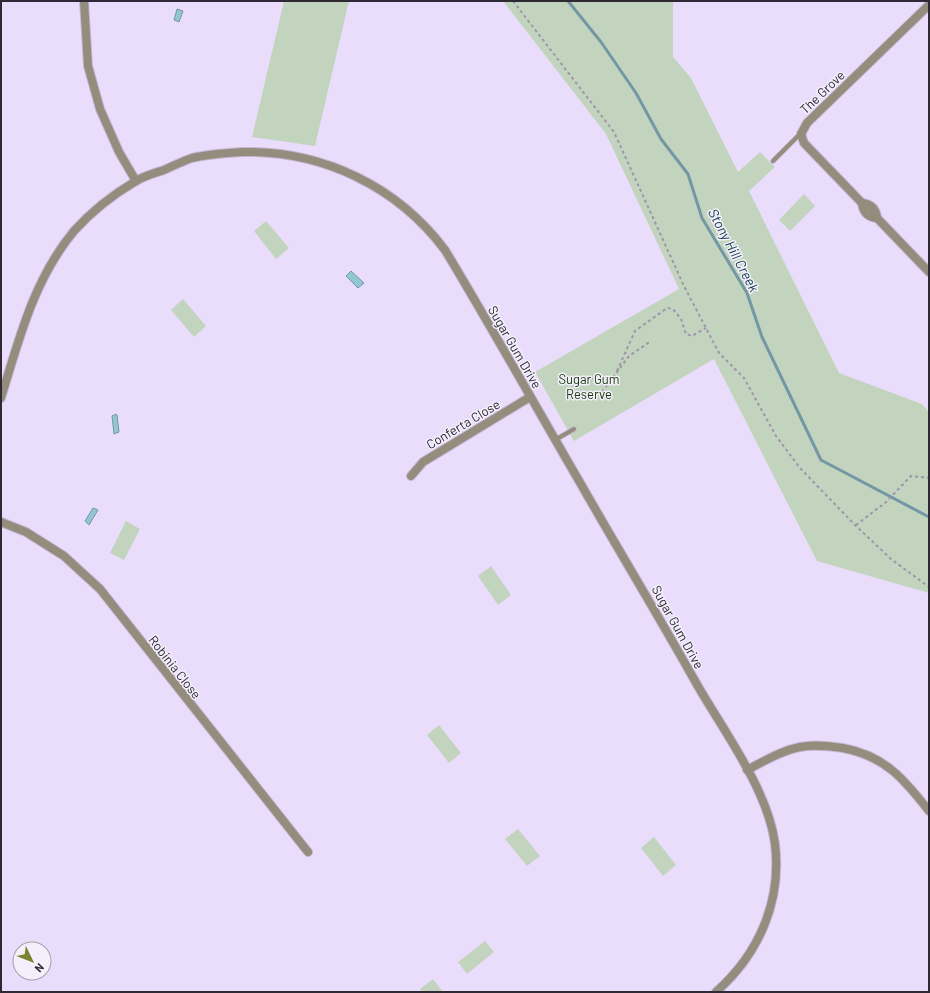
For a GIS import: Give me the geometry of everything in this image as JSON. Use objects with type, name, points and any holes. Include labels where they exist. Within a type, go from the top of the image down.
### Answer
[{"type":"street","points":[[84,1],[88,66],[100,109],[119,152],[136,181]]},
{"type":"street","name":"The Grove","points":[[929,5],[807,123],[801,134],[804,143],[862,203],[866,214],[871,218],[876,218],[929,272]]},
{"type":"street","name":"Sugar Gum Drive","points":[[1,398],[35,292],[52,261],[75,231],[102,205],[136,181],[193,158],[227,153],[262,152],[294,155],[356,175],[379,188],[403,206],[433,235],[455,267],[747,770],[763,802],[772,830],[776,856],[775,885],[765,925],[755,947],[734,976],[716,992]]},
{"type":"street","name":"Conferta Close","points":[[411,476],[423,462],[530,397]]},
{"type":"street","name":"Robinia Close","points":[[1,522],[26,532],[64,556],[100,589],[308,852]]},
{"type":"street","points":[[747,770],[784,752],[801,747],[832,746],[860,752],[884,764],[894,771],[929,811]]},
{"type":"lane","points":[[773,160],[801,134]]},
{"type":"lane","points":[[555,440],[574,429]]},
{"type":"path","points":[[513,1],[614,132],[684,286],[706,328],[719,352],[744,378],[776,436],[800,468],[855,525],[891,559],[929,587]]},
{"type":"path","points":[[617,372],[635,331],[667,308],[673,309],[681,319],[686,334],[692,336],[706,328]]},
{"type":"path","points":[[602,392],[629,356],[650,341]]},
{"type":"path","points":[[584,377],[609,382]]},
{"type":"path","points":[[855,525],[886,502],[911,476],[929,478]]},
{"type":"green space","points":[[284,1],[349,1],[315,146],[252,137]]},
{"type":"green space","name":"Sugar Gum Reserve","points":[[503,1],[673,1],[673,57],[691,78],[738,172],[760,152],[775,167],[749,191],[839,373],[922,404],[929,412],[929,593],[817,561],[714,359],[574,441],[535,372],[679,289],[606,134]]},
{"type":"green space","points":[[804,194],[815,206],[790,231],[779,220]]},
{"type":"green space","points":[[266,221],[289,248],[276,259],[254,231]]},
{"type":"green space","points":[[183,299],[206,326],[194,337],[171,310]]},
{"type":"green space","points":[[126,521],[140,529],[124,560],[110,553]]},
{"type":"green space","points":[[491,566],[511,595],[498,605],[478,576]]},
{"type":"green space","points":[[439,725],[461,753],[449,763],[427,735]]},
{"type":"green space","points":[[518,829],[540,856],[527,866],[505,839]]},
{"type":"green space","points":[[654,837],[676,865],[663,876],[641,848]]},
{"type":"green space","points":[[485,941],[494,952],[467,974],[458,962]]},
{"type":"green space","points":[[433,979],[443,992],[422,992],[420,989]]},
{"type":"shaded area","points":[[177,9],[183,11],[179,22],[174,20]]},
{"type":"shaded area","points":[[351,271],[364,283],[358,288],[346,276]]},
{"type":"shaded area","points":[[116,414],[119,432],[114,434],[112,416]]},
{"type":"shaded area","points":[[93,508],[98,510],[89,525],[85,521]]},
{"type":"waterway","name":"Stony Hill Creek","points":[[568,1],[601,42],[636,93],[661,139],[688,174],[702,218],[747,293],[762,337],[821,460],[929,517]]}]
